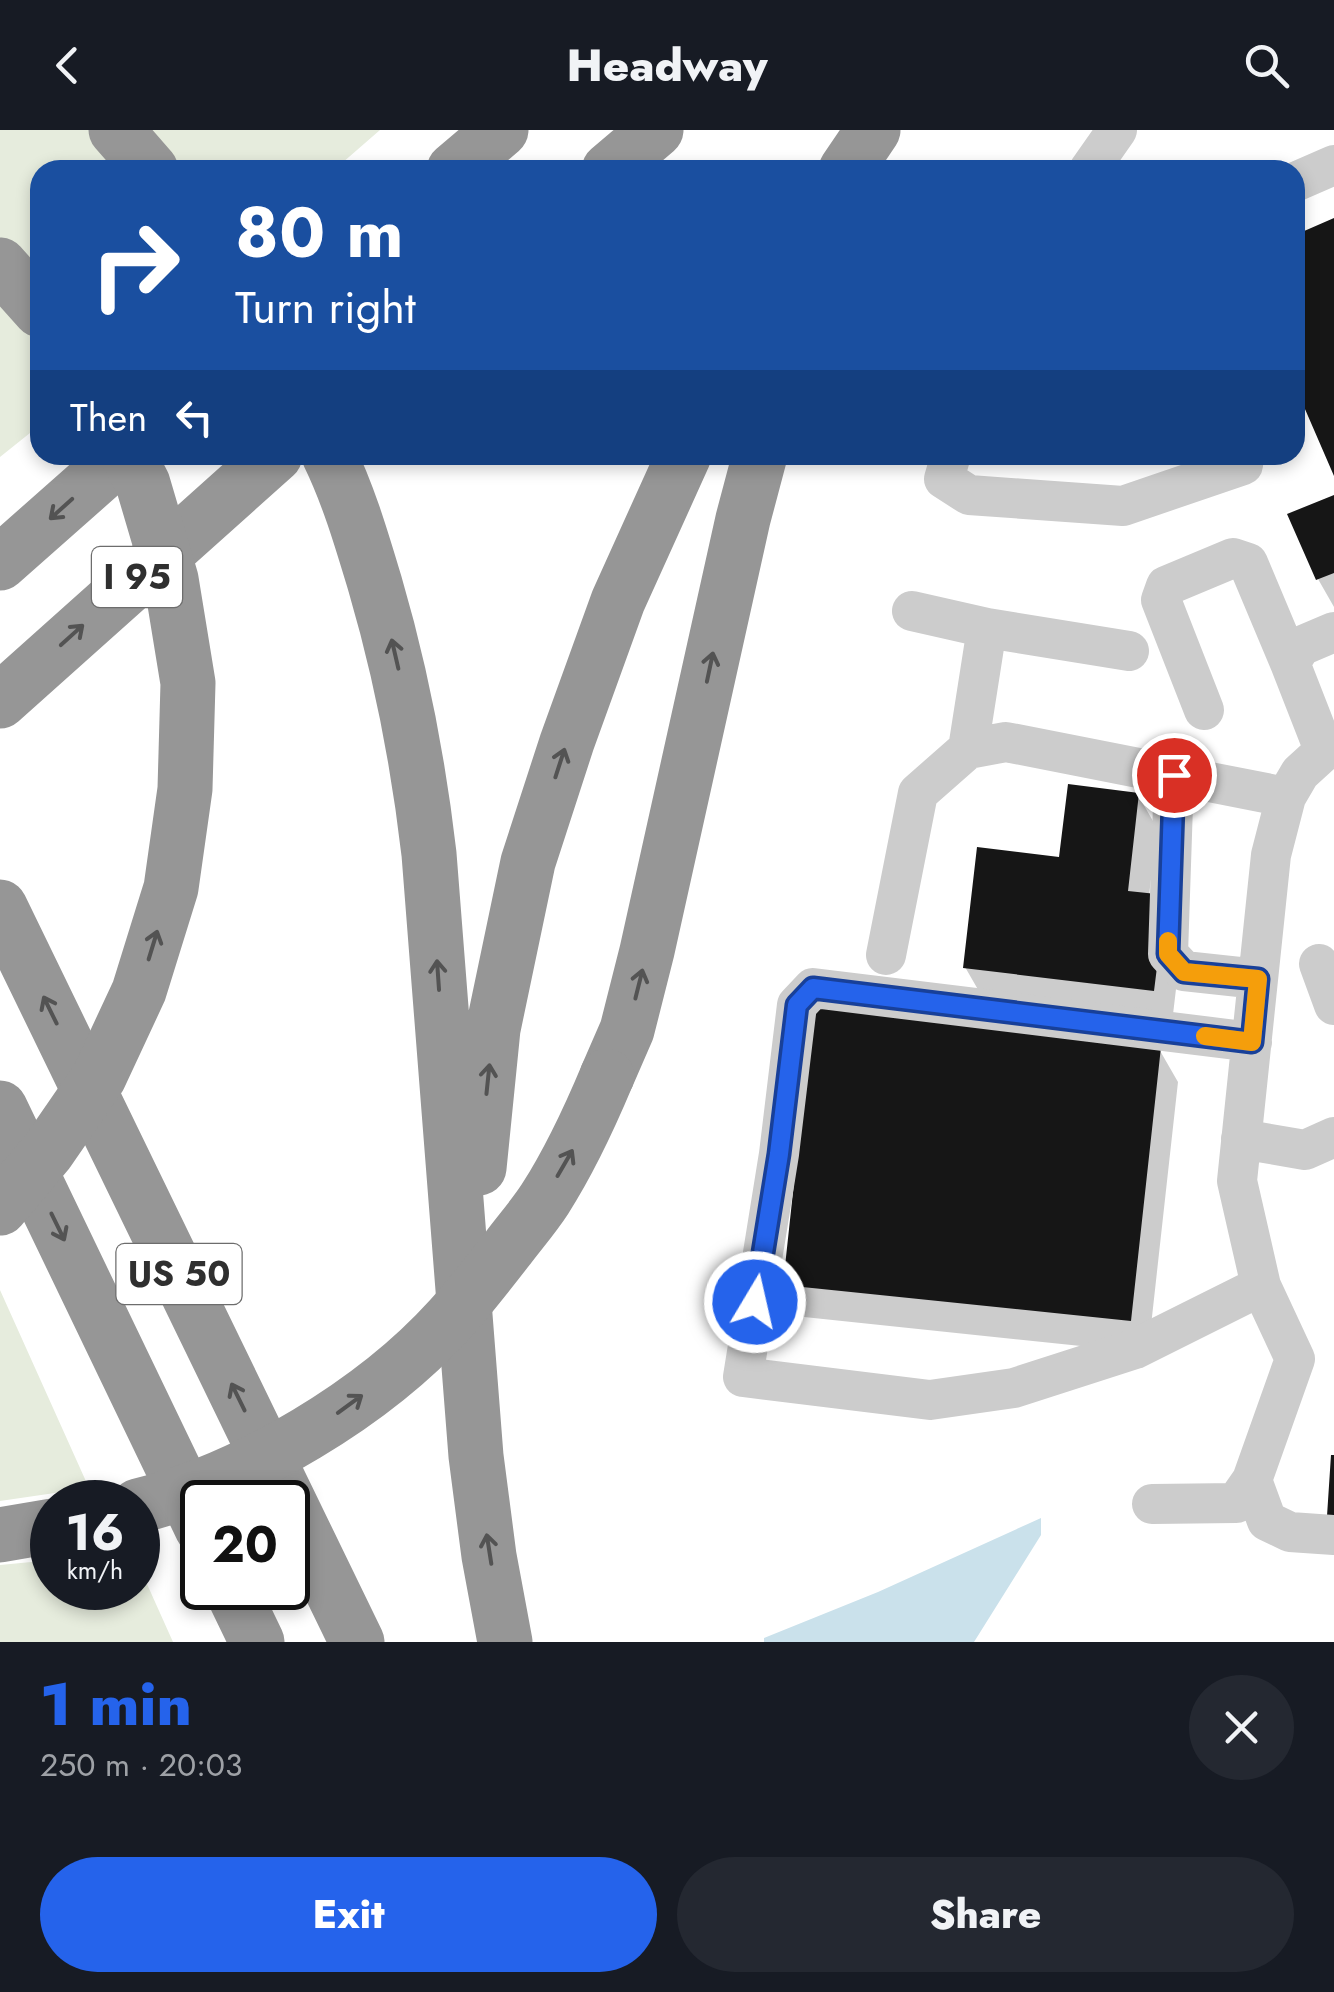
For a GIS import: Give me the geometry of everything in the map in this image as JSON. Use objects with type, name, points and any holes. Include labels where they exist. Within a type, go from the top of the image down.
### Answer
[{"type":"highway","points":[[116,130],[142,160]]},
{"type":"highway","points":[[466,160],[502,130]]},
{"type":"highway","points":[[621,160],[656,130]]},
{"type":"highway","points":[[852,160],[872,130]]},
{"type":"highway","points":[[885,160],[902,130]]},
{"type":"highway","points":[[0,265],[30,299]]},
{"type":"highway","name":"I 95","points":[[0,564],[114,465]]},
{"type":"highway","points":[[0,1208],[48,1151],[98,1077],[139,991],[171,888],[186,789],[188,683],[171,579],[143,484],[131,465]]},
{"type":"highway","name":"I 95","points":[[0,701],[264,465]]},
{"type":"highway","points":[[333,465],[363,543],[392,640],[420,782],[429,854],[476,1456],[505,1642]]},
{"type":"highway","points":[[476,1456],[479,1156],[494,1028],[520,899],[544,810],[618,601],[679,465]]},
{"type":"highway","points":[[160,1498],[222,1476],[283,1447],[396,1370],[448,1321],[544,1201],[584,1129],[627,1030],[757,465]]},
{"type":"highway","name":"US 50","points":[[0,907],[357,1642]]},
{"type":"highway","name":"US 50","points":[[0,1108],[180,1482]]},
{"type":"highway","points":[[0,1535],[30,1530]]},
{"type":"highway","points":[[242,1610],[258,1642]]},
{"type":"street","points":[[1305,178],[1334,165]]},
{"type":"street","points":[[948,465],[944,479],[968,495],[1123,506],[1243,465]]},
{"type":"street","points":[[1152,1504],[1236,1503],[1252,1480],[1295,1359],[1261,1286],[1237,1181],[1271,855],[1286,797],[1300,773],[1329,746],[1248,563],[1233,558],[1166,586],[1161,600],[1204,710]]},
{"type":"street","points":[[912,610],[987,628],[1129,651]]},
{"type":"street","points":[[968,749],[987,628]]},
{"type":"street","points":[[1290,664],[1301,646],[1334,632]]},
{"type":"street","points":[[886,955],[918,792],[968,749],[1006,742],[1286,797]]},
{"type":"street","points":[[1174,775],[1168,954],[1184,972],[1258,979]]},
{"type":"street","points":[[1319,964],[1334,1005]]},
{"type":"street","points":[[1252,1042],[813,988],[797,1005],[779,1154],[742,1376],[930,1400],[1014,1388],[1135,1349],[1261,1286]]},
{"type":"street","points":[[1242,1139],[1306,1150],[1334,1137]]},
{"type":"street","points":[[1252,1480],[1268,1520],[1290,1532],[1334,1535]]},
{"type":"green space","points":[[0,130],[380,130],[346,160],[30,160],[30,433],[0,457]]},
{"type":"green space","points":[[0,1290],[85,1480],[30,1480],[30,1497],[0,1501]]},
{"type":"green space","points":[[30,1562],[30,1610],[159,1610],[173,1642],[0,1642],[0,1565]]},
{"type":"water","points":[[1041,1518],[1041,1535],[974,1642],[764,1642],[764,1638],[878,1592]]},
{"type":"building","points":[[1334,218],[1334,476],[1305,409],[1305,231]]},
{"type":"building","points":[[1334,495],[1334,573],[1316,580],[1287,514]]},
{"type":"building","points":[[1068,784],[1139,793],[1128,891],[1166,895],[1154,991],[963,968],[977,847],[1059,857]]},
{"type":"building","points":[[813,1006],[1161,1047],[1131,1321],[783,1285]]},
{"type":"building","points":[[1331,1455],[1334,1516],[1327,1516]]},
{"type":"slow traffic","points":[[1168,941],[1168,954],[1184,972],[1258,979],[1252,1042],[1205,1036]]},
{"type":"route","points":[[755,1302],[779,1154],[797,1005],[813,988],[1252,1042],[1258,979],[1184,972],[1168,954],[1174,775]]}]
